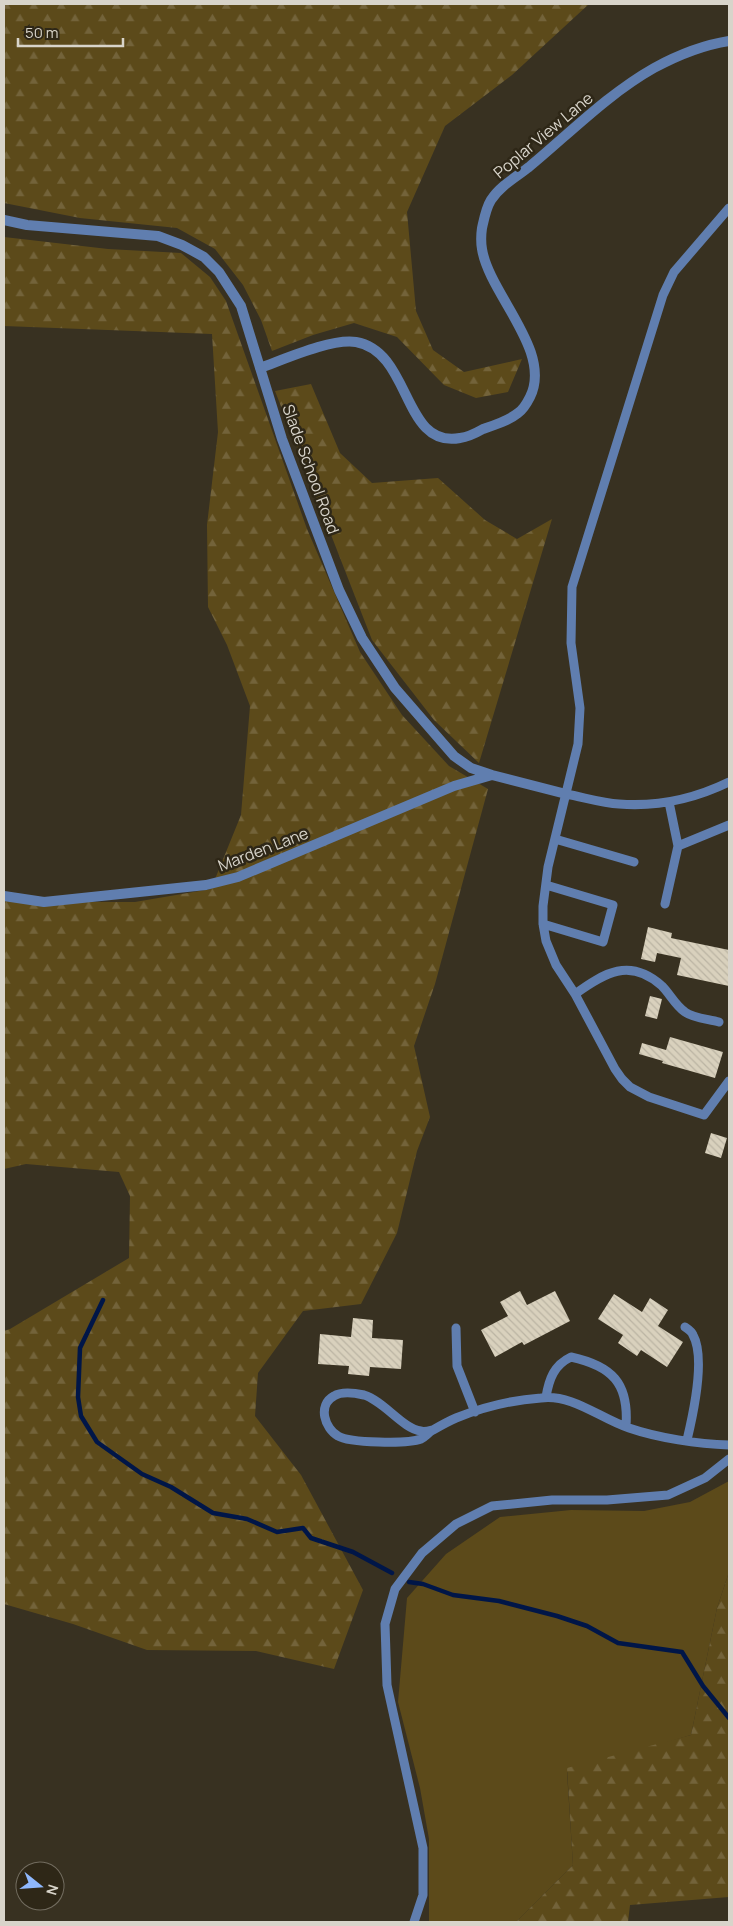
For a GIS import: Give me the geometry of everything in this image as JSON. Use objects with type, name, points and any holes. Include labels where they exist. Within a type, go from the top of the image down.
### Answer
[{"type":"street","name":"Poplar View Lane","points":[[260,368],[334,343],[359,342],[384,356],[393,368],[413,412],[426,428],[438,436],[447,438],[464,437],[520,412],[527,404],[532,392],[535,380],[535,367],[529,347],[489,269],[482,250],[482,231],[485,215],[491,200],[506,183],[629,84],[655,68],[686,53],[729,41]]},
{"type":"street","name":"Slade School Road","points":[[4,220],[27,225],[158,236],[182,245],[204,258],[219,272],[240,306],[285,448],[339,590],[362,638],[395,688],[454,756],[471,768],[566,794]]},
{"type":"street","name":"Marden Lane","points":[[4,896],[44,902],[206,885],[238,877],[454,786],[492,775]]},
{"type":"lane","points":[[729,208],[674,272],[663,295],[572,587],[571,643],[580,708],[578,744],[555,839],[542,906],[546,941],[556,965],[575,994],[622,1079],[639,1092],[704,1115],[729,1081]]},
{"type":"lane","points":[[566,794],[620,804],[669,802],[714,790],[729,782]]},
{"type":"lane","points":[[665,904],[678,846],[669,802]]},
{"type":"lane","points":[[678,846],[729,825]]},
{"type":"lane","points":[[555,839],[634,862]]},
{"type":"lane","points":[[543,924],[603,942],[613,905],[546,885]]},
{"type":"lane","points":[[575,994],[608,973],[620,970],[635,971],[651,977],[664,987],[675,1003],[686,1013],[718,1022]]},
{"type":"lane","points":[[685,1327],[694,1335],[699,1353],[694,1404],[687,1440]]},
{"type":"lane","points":[[456,1328],[457,1366],[475,1412]]},
{"type":"lane","points":[[546,1397],[551,1376],[562,1361],[571,1357],[595,1363],[612,1374],[619,1386],[624,1400],[626,1426]]},
{"type":"lane","points":[[432,1430],[420,1431],[411,1427],[381,1404],[361,1394],[346,1393],[334,1396],[328,1402],[325,1411],[324,1420],[328,1428],[342,1438],[359,1441],[399,1442],[421,1439],[432,1430],[457,1418],[498,1404],[556,1397],[570,1400],[626,1426],[650,1433],[729,1445]]},
{"type":"lane","points":[[414,1922],[423,1895],[423,1848],[387,1684],[385,1624],[394,1589],[422,1553],[456,1524],[492,1506],[552,1500],[607,1500],[668,1495],[705,1478],[729,1459]]},
{"type":"green space","points":[[4,4],[589,4],[512,75],[445,126],[407,212],[416,311],[433,350],[464,372],[522,359],[508,392],[476,398],[444,385],[397,337],[354,323],[313,335],[272,351],[261,320],[243,285],[215,249],[177,228],[80,218],[4,203]]},
{"type":"green space","points":[[4,237],[108,249],[181,253],[210,277],[226,301],[307,529],[360,652],[402,715],[449,766],[488,789],[435,984],[414,1046],[430,1117],[417,1151],[397,1233],[361,1304],[303,1311],[258,1373],[255,1416],[301,1475],[363,1590],[334,1669],[256,1651],[147,1650],[73,1624],[4,1604],[4,1331],[129,1258],[130,1196],[119,1172],[26,1164],[4,1169],[4,893],[44,902],[135,902],[211,889],[241,815],[250,706],[227,645],[208,607],[207,525],[218,432],[212,334],[4,326]]},
{"type":"green space","points":[[311,384],[340,453],[372,483],[438,478],[485,520],[517,539],[552,519],[479,763],[434,720],[372,640],[275,391]]},
{"type":"green space","points":[[729,1481],[729,1572],[717,1608],[691,1735],[567,1772],[573,1865],[516,1922],[429,1922],[429,1839],[420,1788],[398,1702],[407,1598],[446,1554],[500,1517],[571,1510],[644,1511],[690,1502]]},
{"type":"green space","points":[[729,1572],[729,1897],[630,1905],[628,1922],[516,1922],[573,1865],[567,1768],[691,1735],[717,1608]]},
{"type":"building","points":[[648,927],[672,933],[671,938],[729,950],[729,986],[677,975],[681,958],[657,953],[655,962],[641,959]]},
{"type":"building","points":[[650,996],[662,999],[657,1019],[645,1016]]},
{"type":"building","points":[[670,1037],[723,1052],[715,1078],[662,1063],[663,1061],[639,1054],[642,1043],[666,1050]]},
{"type":"building","points":[[711,1133],[727,1138],[721,1158],[705,1153]]},
{"type":"building","points":[[520,1291],[527,1305],[555,1291],[570,1321],[524,1345],[522,1342],[495,1357],[481,1330],[508,1316],[500,1302]]},
{"type":"building","points":[[614,1294],[642,1312],[650,1298],[668,1310],[658,1326],[683,1342],[667,1367],[641,1350],[637,1356],[618,1343],[623,1335],[598,1319]]},
{"type":"building","points":[[353,1318],[373,1320],[372,1338],[403,1340],[401,1369],[370,1367],[369,1376],[348,1374],[349,1366],[318,1364],[320,1334],[351,1337]]},
{"type":"waterway","points":[[103,1300],[80,1348],[78,1397],[81,1416],[97,1442],[142,1474],[171,1487],[213,1513],[247,1519],[277,1532],[303,1528],[311,1538],[353,1552],[392,1573]]},
{"type":"waterway","points":[[409,1582],[423,1584],[453,1595],[499,1601],[557,1616],[587,1626],[618,1643],[682,1652],[703,1686],[729,1718]]}]
